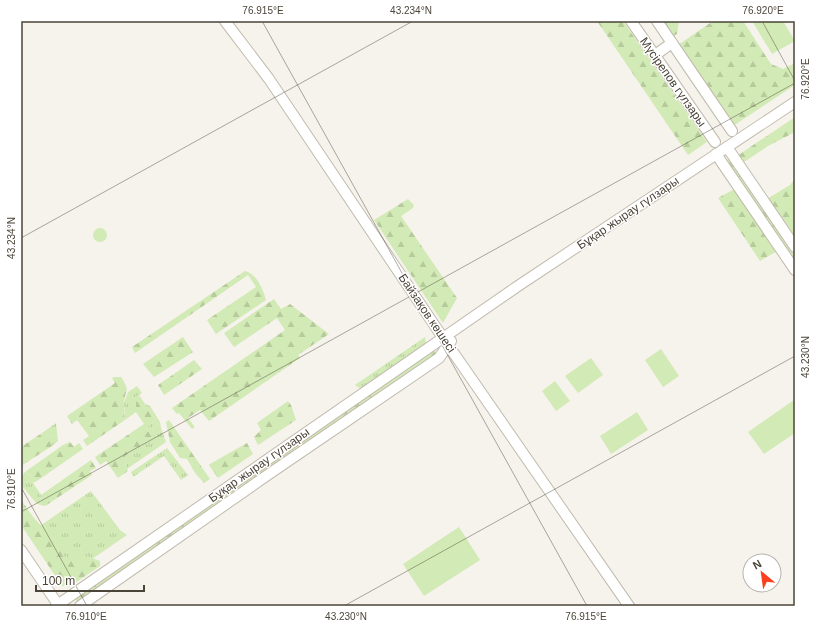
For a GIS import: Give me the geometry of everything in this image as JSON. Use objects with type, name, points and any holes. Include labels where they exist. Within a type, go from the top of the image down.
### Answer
[{"type":"street","name":"Байзақов көшесі","points":[[225,21],[270,79],[446,341],[629,606]]},
{"type":"street","name":"Мүсірепов гүлзары","points":[[631,21],[715,142]]},
{"type":"street","name":"Мүсірепов гүлзары","points":[[657,21],[732,131]]},
{"type":"street","points":[[655,55],[672,43]]},
{"type":"street","name":"Бұқар жырау гүлзары","points":[[57,606],[446,341],[462,325],[795,102]]},
{"type":"street","points":[[727,147],[795,247]]},
{"type":"street","points":[[716,154],[795,270]]},
{"type":"street","points":[[769,232],[780,225]]},
{"type":"street","name":"Бұқар жырау гүлзары","points":[[80,606],[439,358],[446,341]]},
{"type":"street","points":[[21,550],[57,606]]},
{"type":"green space","points":[[597,21],[623,21],[707,142],[688,155]]},
{"type":"green space","points":[[662,21],[679,21],[677,34],[672,37]]},
{"type":"green space","points":[[713,21],[743,21],[771,64],[783,69],[795,63],[795,85],[733,126],[678,45]]},
{"type":"green space","points":[[752,21],[783,21],[795,41],[772,54]]},
{"type":"green space","points":[[795,117],[795,132],[768,146],[744,162],[767,199],[790,185],[795,179],[795,241],[737,156]]},
{"type":"green space","points":[[733,156],[795,246],[795,270],[781,249],[760,261],[718,198],[738,187],[722,163]]},
{"type":"green space","points":[[408,199],[414,205],[413,208],[401,216],[457,298],[443,323],[374,220]]},
{"type":"green space","points":[[97,228],[103,228],[107,232],[107,238],[103,242],[97,242],[93,238],[93,232]]},
{"type":"green space","points":[[245,271],[253,275],[256,279],[266,300],[216,334],[207,320],[256,287],[248,275],[135,353],[132,347]]},
{"type":"green space","points":[[274,299],[281,309],[290,304],[329,334],[298,355],[300,358],[209,421],[200,410],[188,418],[195,427],[192,429],[179,413],[177,414],[172,408],[285,330],[277,318],[234,347],[224,333]]},
{"type":"green space","points":[[183,337],[193,352],[154,377],[143,364]]},
{"type":"green space","points":[[425,337],[426,344],[361,389],[355,385]]},
{"type":"green space","points":[[433,349],[437,355],[78,603],[74,597]]},
{"type":"green space","points":[[661,349],[679,376],[663,387],[645,360]]},
{"type":"green space","points":[[591,358],[603,375],[578,393],[565,376]]},
{"type":"green space","points":[[194,360],[202,369],[164,395],[158,385]]},
{"type":"green space","points":[[121,377],[127,388],[124,404],[125,420],[87,446],[83,440],[89,436],[77,420],[72,424],[67,416],[115,383],[112,378]]},
{"type":"green space","points":[[555,381],[570,401],[556,411],[542,391]]},
{"type":"green space","points":[[137,386],[142,393],[136,397],[136,412],[125,420],[124,403],[128,392]]},
{"type":"green space","points":[[139,395],[156,420],[146,428],[153,438],[125,456],[128,471],[118,478],[106,461],[100,465],[95,457],[144,424],[136,412],[136,397]]},
{"type":"green space","points":[[794,400],[795,433],[764,454],[748,432]]},
{"type":"green space","points":[[288,401],[291,405],[296,420],[258,445],[254,437],[261,430],[257,423]]},
{"type":"green space","points":[[145,404],[150,406],[160,422],[166,442],[127,469],[125,456],[153,438],[146,428],[156,420]]},
{"type":"green space","points":[[637,412],[648,430],[611,454],[600,436]]},
{"type":"green space","points":[[169,420],[210,479],[204,483],[195,473],[187,459],[180,458],[170,442],[166,422]]},
{"type":"green space","points":[[56,423],[58,441],[52,446],[52,437],[42,433]]},
{"type":"green space","points":[[42,433],[52,437],[52,446],[21,466],[21,447]]},
{"type":"green space","points":[[70,442],[74,447],[79,443],[83,449],[37,481],[25,472],[63,445]]},
{"type":"green space","points":[[247,443],[253,454],[218,478],[209,465]]},
{"type":"green space","points":[[167,448],[188,475],[181,480],[164,456],[133,477],[131,472]]},
{"type":"green space","points":[[91,460],[96,468],[90,471],[92,475],[45,506],[40,505],[41,495]]},
{"type":"green space","points":[[25,472],[37,481],[33,483],[41,495],[40,505],[36,503],[22,486],[21,477]]},
{"type":"green space","points":[[91,491],[120,530],[127,535],[63,579],[31,532]]},
{"type":"green space","points":[[21,500],[34,518],[55,541],[64,556],[77,562],[87,556],[100,561],[100,566],[69,587],[62,586],[21,525]]},
{"type":"green space","points":[[459,527],[480,560],[424,596],[403,564]]}]
